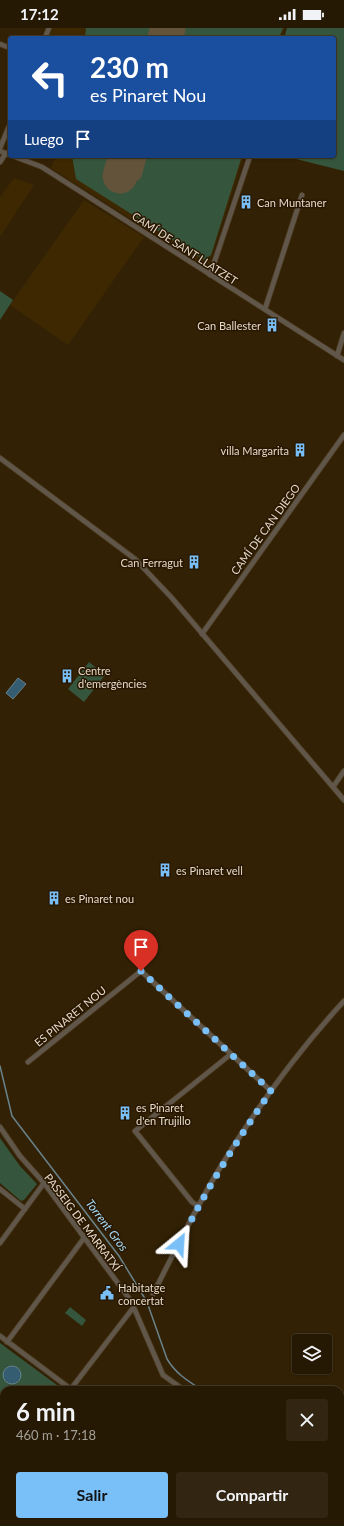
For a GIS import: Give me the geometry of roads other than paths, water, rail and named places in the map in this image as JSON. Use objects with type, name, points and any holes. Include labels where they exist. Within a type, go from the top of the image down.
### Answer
[{"type":"street","points":[[0,150],[8,129]]},
{"type":"street","name":"CAMÍ DE SANT LLATZET","points":[[18,158],[42,167],[344,360]]},
{"type":"street","points":[[210,275],[249,158]]},
{"type":"street","points":[[264,309],[302,194]]},
{"type":"street","points":[[337,356],[344,333]]},
{"type":"street","name":"CAMÍ DE CAN DIEGO","points":[[202,634],[344,435]]},
{"type":"street","points":[[0,458],[135,559],[171,597],[344,800]]},
{"type":"street","points":[[333,787],[344,771]]},
{"type":"street","name":"ES PINARET NOU","points":[[28,1062],[141,971],[271,1091]]},
{"type":"street","points":[[153,1294],[198,1206],[222,1165],[271,1091],[311,1037],[344,1001]]},
{"type":"street","points":[[198,1206],[192,1202],[135,1131],[231,1054]]},
{"type":"street","name":"PASSEIG DE MARRATXÍ","points":[[0,1127],[20,1156],[44,1183],[132,1302],[133,1308],[163,1375],[178,1386]]},
{"type":"street","points":[[0,1243],[44,1183]]},
{"type":"street","points":[[0,1189],[25,1209]]},
{"type":"street","points":[[7,1342],[84,1238]]},
{"type":"street","points":[[74,1386],[133,1308]]},
{"type":"street","points":[[0,1336],[66,1386]]},
{"type":"water","points":[[18,678],[26,684],[13,699],[6,693]]},
{"type":"water","points":[[12,1366],[18,1369],[21,1375],[18,1381],[12,1384],[6,1381],[3,1375],[6,1369]]},
{"type":"waterway","name":"Torrent Gros","points":[[0,1066],[12,1116],[119,1256],[147,1302],[167,1359],[174,1369],[196,1386]]},
{"type":"place","name":"Can Muntaner","points":[[246,202]]},
{"type":"place","name":"Can Ballester","points":[[272,325]]},
{"type":"place","name":"villa Margarita","points":[[300,450]]},
{"type":"place","name":"Can Ferragut","points":[[194,562]]},
{"type":"place","name":"Centre d'emergències","points":[[67,676]]},
{"type":"place","name":"es Pinaret vell","points":[[165,870]]},
{"type":"place","name":"es Pinaret nou","points":[[54,898]]},
{"type":"place","name":"es Pinaret d'en Trujillo","points":[[125,1113]]},
{"type":"place","name":"Habitatge concertat","points":[[107,1293]]}]
